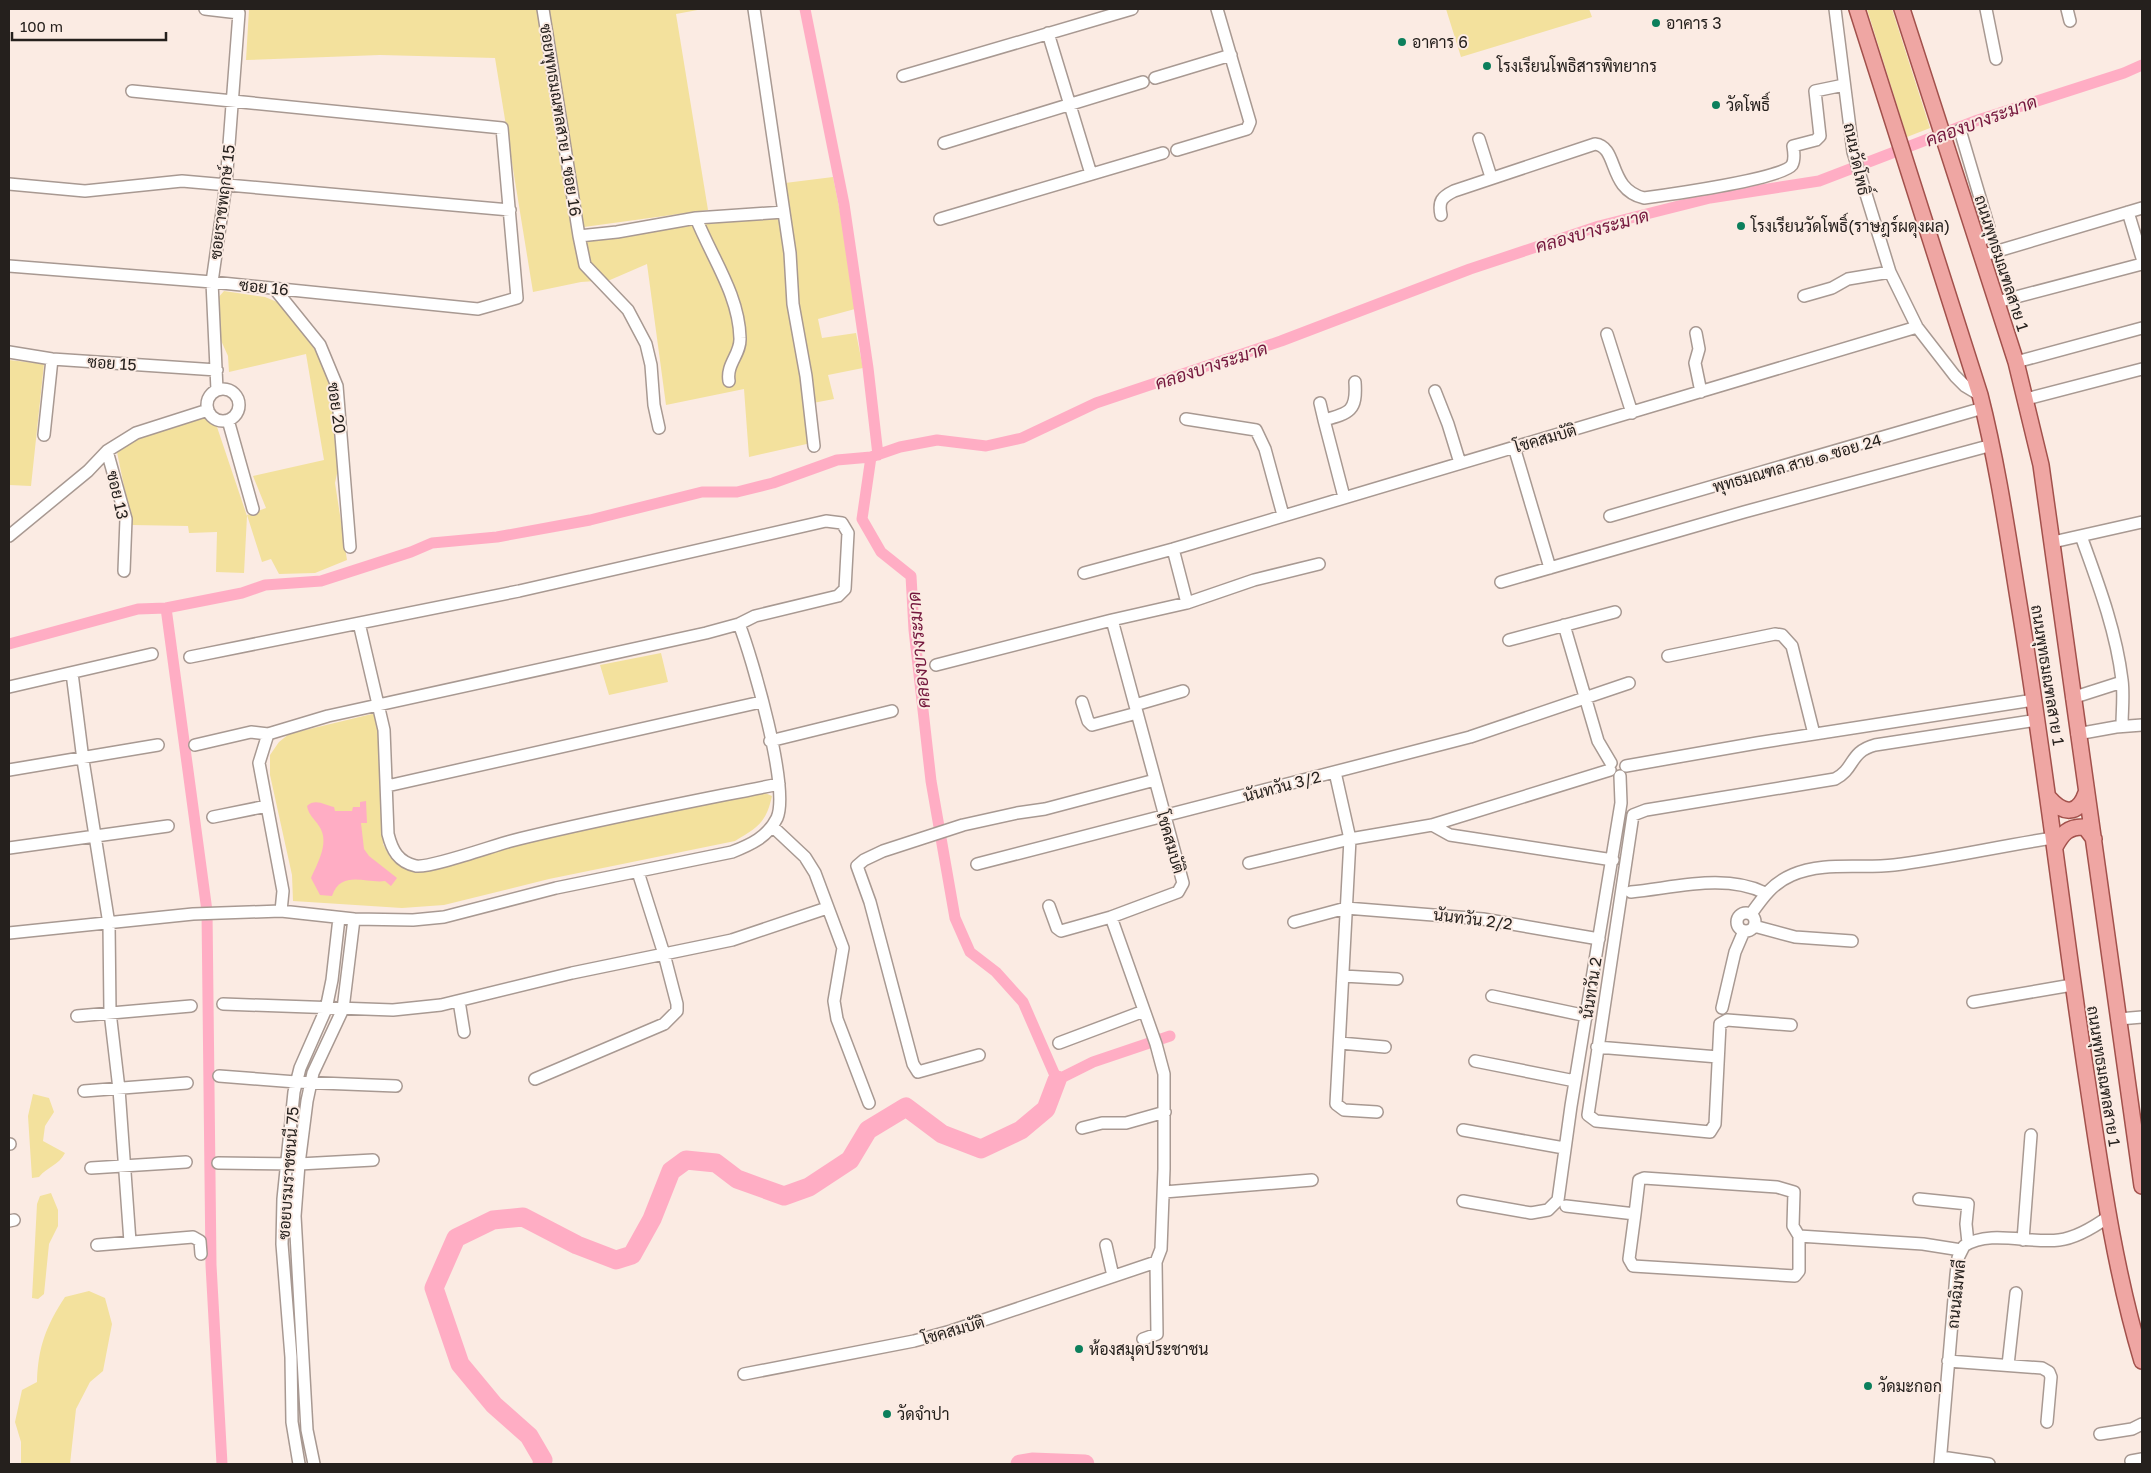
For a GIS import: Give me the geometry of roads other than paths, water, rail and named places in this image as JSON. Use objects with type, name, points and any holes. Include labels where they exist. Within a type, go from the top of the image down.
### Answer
[{"type":"main road","name":"ถนนพุทธมณฑลสาย 1","points":[[1858,9],[1981,401],[1992,445],[2049,798],[2072,984],[2108,1217],[2125,1300],[2142,1361]]},
{"type":"main road","name":"ถนนพุทธมณฑลสาย 1","points":[[1902,9],[2016,362],[2041,465],[2053,542],[2077,734],[2094,838],[2142,1186]]},
{"type":"main road","points":[[2049,798],[2057,807],[2069,810],[2080,805],[2086,793]]},
{"type":"main road","points":[[2054,843],[2072,828],[2085,827],[2094,838]]},
{"type":"street","name":"ซอยราชพฤกษ์ 15","points":[[205,9],[239,13],[226,184],[212,282],[217,390],[208,400],[208,410]]},
{"type":"street","name":"ซอยพุทธมณฑลสาย 1 ซอย 16","points":[[544,9],[579,236],[616,232],[696,218],[784,212]]},
{"type":"street","points":[[754,9],[790,253],[793,304],[814,446]]},
{"type":"street","points":[[903,76],[1132,9]]},
{"type":"street","points":[[1177,150],[1242,131],[1249,126],[1250,118],[1217,9]]},
{"type":"street","name":"ถนนวัดโพธิ์","points":[[1835,9],[1853,152],[1862,188],[1890,272],[1917,326],[1955,376],[1981,401]]},
{"type":"street","points":[[1986,9],[1996,59]]},
{"type":"street","points":[[2067,9],[2070,21]]},
{"type":"street","points":[[1048,33],[1091,174]]},
{"type":"street","points":[[1155,78],[1231,55]]},
{"type":"street","points":[[944,143],[1143,82]]},
{"type":"street","points":[[1441,214],[1439,208],[1443,197],[1491,178],[1595,144],[1605,148],[1608,152],[1625,190],[1633,195],[1644,198],[1718,186],[1779,173],[1792,165],[1794,158],[1793,146],[1816,140],[1820,136],[1814,91],[1844,86]]},
{"type":"street","points":[[9,184],[85,191],[182,182],[226,184],[510,210],[502,128],[132,91]]},
{"type":"street","points":[[1960,130],[1988,228],[1988,236],[1979,249]]},
{"type":"street","points":[[1479,139],[1491,178]]},
{"type":"street","points":[[940,219],[1163,153]]},
{"type":"street","points":[[1979,249],[2142,208]]},
{"type":"street","name":"ซอย 16","points":[[9,266],[212,282],[478,309],[517,298],[510,210]]},
{"type":"street","points":[[2128,212],[2142,258]]},
{"type":"street","points":[[696,218],[709,250],[733,295],[737,314],[740,344],[728,368],[729,381]]},
{"type":"street","points":[[579,236],[585,265],[628,310],[646,344],[651,365],[654,405],[659,428]]},
{"type":"street","points":[[1997,302],[2142,264]]},
{"type":"street","points":[[1804,296],[1832,288],[1848,279],[1890,272]]},
{"type":"street","name":"ซอย 20","points":[[274,288],[320,345],[337,386],[350,547]]},
{"type":"street","name":"โชคสมบัติ","points":[[1084,573],[1173,549],[1632,413],[1917,326]]},
{"type":"street","points":[[2016,362],[2142,328]]},
{"type":"street","points":[[1696,333],[1699,349],[1695,363],[1701,392]]},
{"type":"street","points":[[1607,334],[1632,413]]},
{"type":"street","name":"ซอย 15","points":[[9,352],[52,359],[216,370]]},
{"type":"street","points":[[44,435],[52,359]]},
{"type":"street","points":[[2026,399],[2142,369]]},
{"type":"street","points":[[1324,420],[1344,414],[1350,410],[1356,397],[1355,382]]},
{"type":"street","points":[[9,536],[82,476],[107,451],[136,433],[208,410],[218,420],[228,420],[239,410],[238,399],[228,390],[217,390]]},
{"type":"street","points":[[1435,392],[1444,411],[1460,463]]},
{"type":"street","name":"พุทธมณฑล สาย ๑ ซอย 24","points":[[1610,516],[1981,401]]},
{"type":"street","points":[[1320,403],[1344,497]]},
{"type":"street","points":[[1186,419],[1256,430],[1265,448],[1283,515]]},
{"type":"street","points":[[228,420],[253,509]]},
{"type":"street","points":[[1501,582],[1744,512],[1992,445]]},
{"type":"street","points":[[1514,447],[1550,568]]},
{"type":"street","name":"ซอย 13","points":[[107,451],[126,519],[124,571]]},
{"type":"street","points":[[190,657],[519,591],[826,521],[844,524],[848,533],[845,589],[838,596],[754,616],[738,624],[379,704],[328,716],[268,734],[251,732],[195,745]]},
{"type":"street","points":[[2053,542],[2142,522]]},
{"type":"street","points":[[2080,536],[2106,608],[2122,682],[2122,726]]},
{"type":"street","points":[[1173,549],[1187,603]]},
{"type":"street","points":[[936,665],[1187,603],[1254,580],[1319,564]]},
{"type":"street","points":[[1509,640],[1615,612]]},
{"type":"street","name":"โชคสมบัติ","points":[[1111,917],[1181,890],[1183,883],[1112,620]]},
{"type":"street","points":[[359,623],[384,730],[388,834],[392,850],[402,862],[418,866],[511,841],[779,784]]},
{"type":"street","points":[[9,934],[193,914],[281,911],[354,920],[413,920],[444,917],[556,888],[732,852],[753,843],[772,826],[778,817],[779,784],[749,651],[738,624]]},
{"type":"street","points":[[1564,625],[1598,741],[1617,769]]},
{"type":"street","points":[[1668,656],[1775,634],[1782,635],[1792,646],[1814,734]]},
{"type":"street","points":[[9,687],[152,654]]},
{"type":"street","points":[[72,673],[82,760],[109,924],[110,1012],[119,1089],[130,1242]]},
{"type":"street","points":[[2072,698],[2122,682]]},
{"type":"street","name":"นันทวัน 3/2","points":[[977,864],[1503,728],[1629,683]]},
{"type":"street","points":[[1082,702],[1088,721],[1092,725],[1183,691]]},
{"type":"street","points":[[1249,863],[1350,839],[1432,825],[1617,769],[1814,734],[2034,700]]},
{"type":"street","points":[[387,786],[761,702]]},
{"type":"street","points":[[770,741],[892,711]]},
{"type":"street","points":[[1792,1025],[1724,1022],[1720,1024],[1715,1124],[1710,1132],[1704,1133],[1590,1119],[1587,1110],[1631,821],[1638,812],[1835,779],[1842,776],[1858,752],[1864,748],[2037,720]]},
{"type":"street","points":[[2077,734],[2122,726],[2142,725]]},
{"type":"street","points":[[268,734],[259,763],[283,891],[281,911]]},
{"type":"street","points":[[9,770],[82,760],[158,745]]},
{"type":"street","name":"นันทวัน 2","points":[[1562,1203],[1564,1148],[1621,803],[1617,769]]},
{"type":"street","points":[[1335,772],[1350,839],[1338,1107],[1344,1110],[1377,1112]]},
{"type":"street","points":[[979,1055],[918,1072],[913,1064],[870,902],[857,866],[883,850],[962,826],[1017,813],[1045,809],[1155,780]]},
{"type":"street","points":[[213,816],[267,806]]},
{"type":"street","points":[[1432,825],[1450,835],[1613,860]]},
{"type":"street","points":[[9,848],[168,826]]},
{"type":"street","points":[[772,826],[805,857],[815,873],[843,948],[834,1001],[837,1018],[869,1103]]},
{"type":"street","points":[[1751,914],[1766,894],[1785,879],[1812,869],[1893,865],[2054,843]]},
{"type":"street","points":[[535,1079],[664,1024],[677,1011],[677,1004],[664,954],[638,872]]},
{"type":"street","points":[[1631,892],[1725,882],[1751,886],[1766,894]]},
{"type":"street","points":[[1050,906],[1057,928],[1061,932],[1111,917],[1164,1074],[1164,1192],[1161,1249],[1156,1262],[1157,1334],[1143,1339]]},
{"type":"street","points":[[223,1004],[342,1009],[419,1008],[459,1001],[732,940],[827,908]]},
{"type":"street","name":"นันทวัน 2/2","points":[[1294,922],[1346,908],[1483,918],[1599,939]]},
{"type":"street","points":[[1751,914],[1743,913],[1737,918],[1738,926],[1795,937],[1852,941]]},
{"type":"street","points":[[1722,1008],[1735,952],[1749,929],[1756,922],[1751,914]]},
{"type":"street","name":"ซอยบรมราชชนนี 75","points":[[299,1464],[292,1422],[291,1357],[282,1244],[283,1199],[296,1082],[300,1068],[326,1008],[332,980],[338,918]]},
{"type":"street","name":"ซอยบรมราชชนนี 75","points":[[314,1464],[307,1430],[296,1262],[295,1216],[299,1164],[311,1082],[342,1009],[354,920]]},
{"type":"street","points":[[1343,976],[1397,979]]},
{"type":"street","points":[[1973,1002],[2072,984]]},
{"type":"street","points":[[1492,996],[1586,1016]]},
{"type":"street","points":[[459,1001],[464,1032]]},
{"type":"street","points":[[77,1016],[191,1006]]},
{"type":"street","points":[[1059,1043],[1144,1011]]},
{"type":"street","points":[[2119,1019],[2142,1017]]},
{"type":"street","points":[[1340,1043],[1385,1047]]},
{"type":"street","points":[[1597,1047],[1718,1058]]},
{"type":"street","points":[[1475,1061],[1575,1081]]},
{"type":"street","points":[[219,1076],[296,1082],[396,1086]]},
{"type":"street","points":[[84,1091],[187,1083]]},
{"type":"street","points":[[1082,1128],[1102,1123],[1126,1123],[1165,1112]]},
{"type":"street","points":[[1463,1130],[1564,1148]]},
{"type":"street","points":[[2023,1240],[2032,1135]]},
{"type":"street","points":[[218,1163],[299,1164],[373,1160]]},
{"type":"street","points":[[91,1168],[186,1162]]},
{"type":"street","points":[[1644,1178],[1783,1188],[1794,1192],[1793,1226],[1799,1236],[1799,1271],[1795,1276],[1633,1266],[1629,1260],[1639,1180],[1644,1178]]},
{"type":"street","points":[[1164,1192],[1312,1180]]},
{"type":"street","points":[[1799,1236],[1965,1247],[1968,1204],[1919,1199]]},
{"type":"street","points":[[1463,1201],[1531,1213],[1548,1210],[1562,1203],[1635,1214]]},
{"type":"street","name":"ถนนฉิมพลี","points":[[1940,1461],[1956,1275],[1965,1247],[1983,1238],[2061,1240],[2085,1231],[2108,1217]]},
{"type":"street","points":[[97,1244],[192,1238],[200,1241],[201,1254]]},
{"type":"street","points":[[1106,1245],[1113,1276]]},
{"type":"street","name":"โชคสมบัติ","points":[[744,1374],[914,1341],[951,1331],[1156,1262]]},
{"type":"street","points":[[2008,1365],[2016,1292]]},
{"type":"street","points":[[1948,1361],[2042,1368],[2049,1372],[2051,1377],[2047,1422]]},
{"type":"street","points":[[2100,1434],[2132,1429],[2142,1424]]},
{"type":"street","points":[[1940,1461],[1989,1464]]},
{"type":"waterway","points":[[805,9],[844,204],[868,368],[878,455]]},
{"type":"waterway","name":"คลองบางระมาด","points":[[9,644],[138,609],[166,608],[242,593],[265,585],[321,581],[411,552],[432,543],[497,537],[590,520],[702,492],[737,492],[773,483],[837,460],[871,457],[900,447],[937,440],[986,446],[1022,438],[1096,403],[1281,341],[1470,269],[1599,226],[1710,198],[1819,181],[1978,120],[2124,73],[2142,65]]},
{"type":"waterway","name":"คลองบางระมาด","points":[[871,457],[862,519],[881,552],[911,576],[914,630],[931,781],[955,918],[970,952],[996,972],[1023,1002],[1057,1080],[1093,1062],[1170,1036]]},
{"type":"waterway","points":[[166,608],[207,911],[211,1265],[222,1464]]},
{"type":"waterway","name":"คลองบางระมาด","points":[[542,1464],[543,1460],[529,1436],[494,1405],[460,1364],[434,1288],[456,1238],[493,1220],[523,1217],[577,1245],[616,1260],[632,1255],[652,1219],[671,1171],[686,1160],[716,1163],[737,1179],[784,1196],[809,1187],[850,1160],[868,1130],[906,1107],[942,1134],[981,1149],[1021,1130],[1046,1109],[1057,1080]]},
{"type":"waterway","points":[[1020,1464],[1032,1462],[1085,1464]]},
{"type":"place","name":"อาคาร 3","points":[[1656,23]]},
{"type":"place","name":"อาคาร 6","points":[[1402,42]]},
{"type":"place","name":"โรงเรียนโพธิสารพิทยากร","points":[[1487,66]]},
{"type":"place","name":"วัดโพธิ์","points":[[1716,105]]},
{"type":"place","name":"โรงเรียนวัดโพธิ์(ราษฎร์ผดุงผล)","points":[[1741,226]]},
{"type":"place","name":"ห้องสมุดประชาชน","points":[[1079,1349]]},
{"type":"place","name":"วัดมะกอก","points":[[1868,1386]]},
{"type":"place","name":"วัดจำปา","points":[[887,1414]]}]
